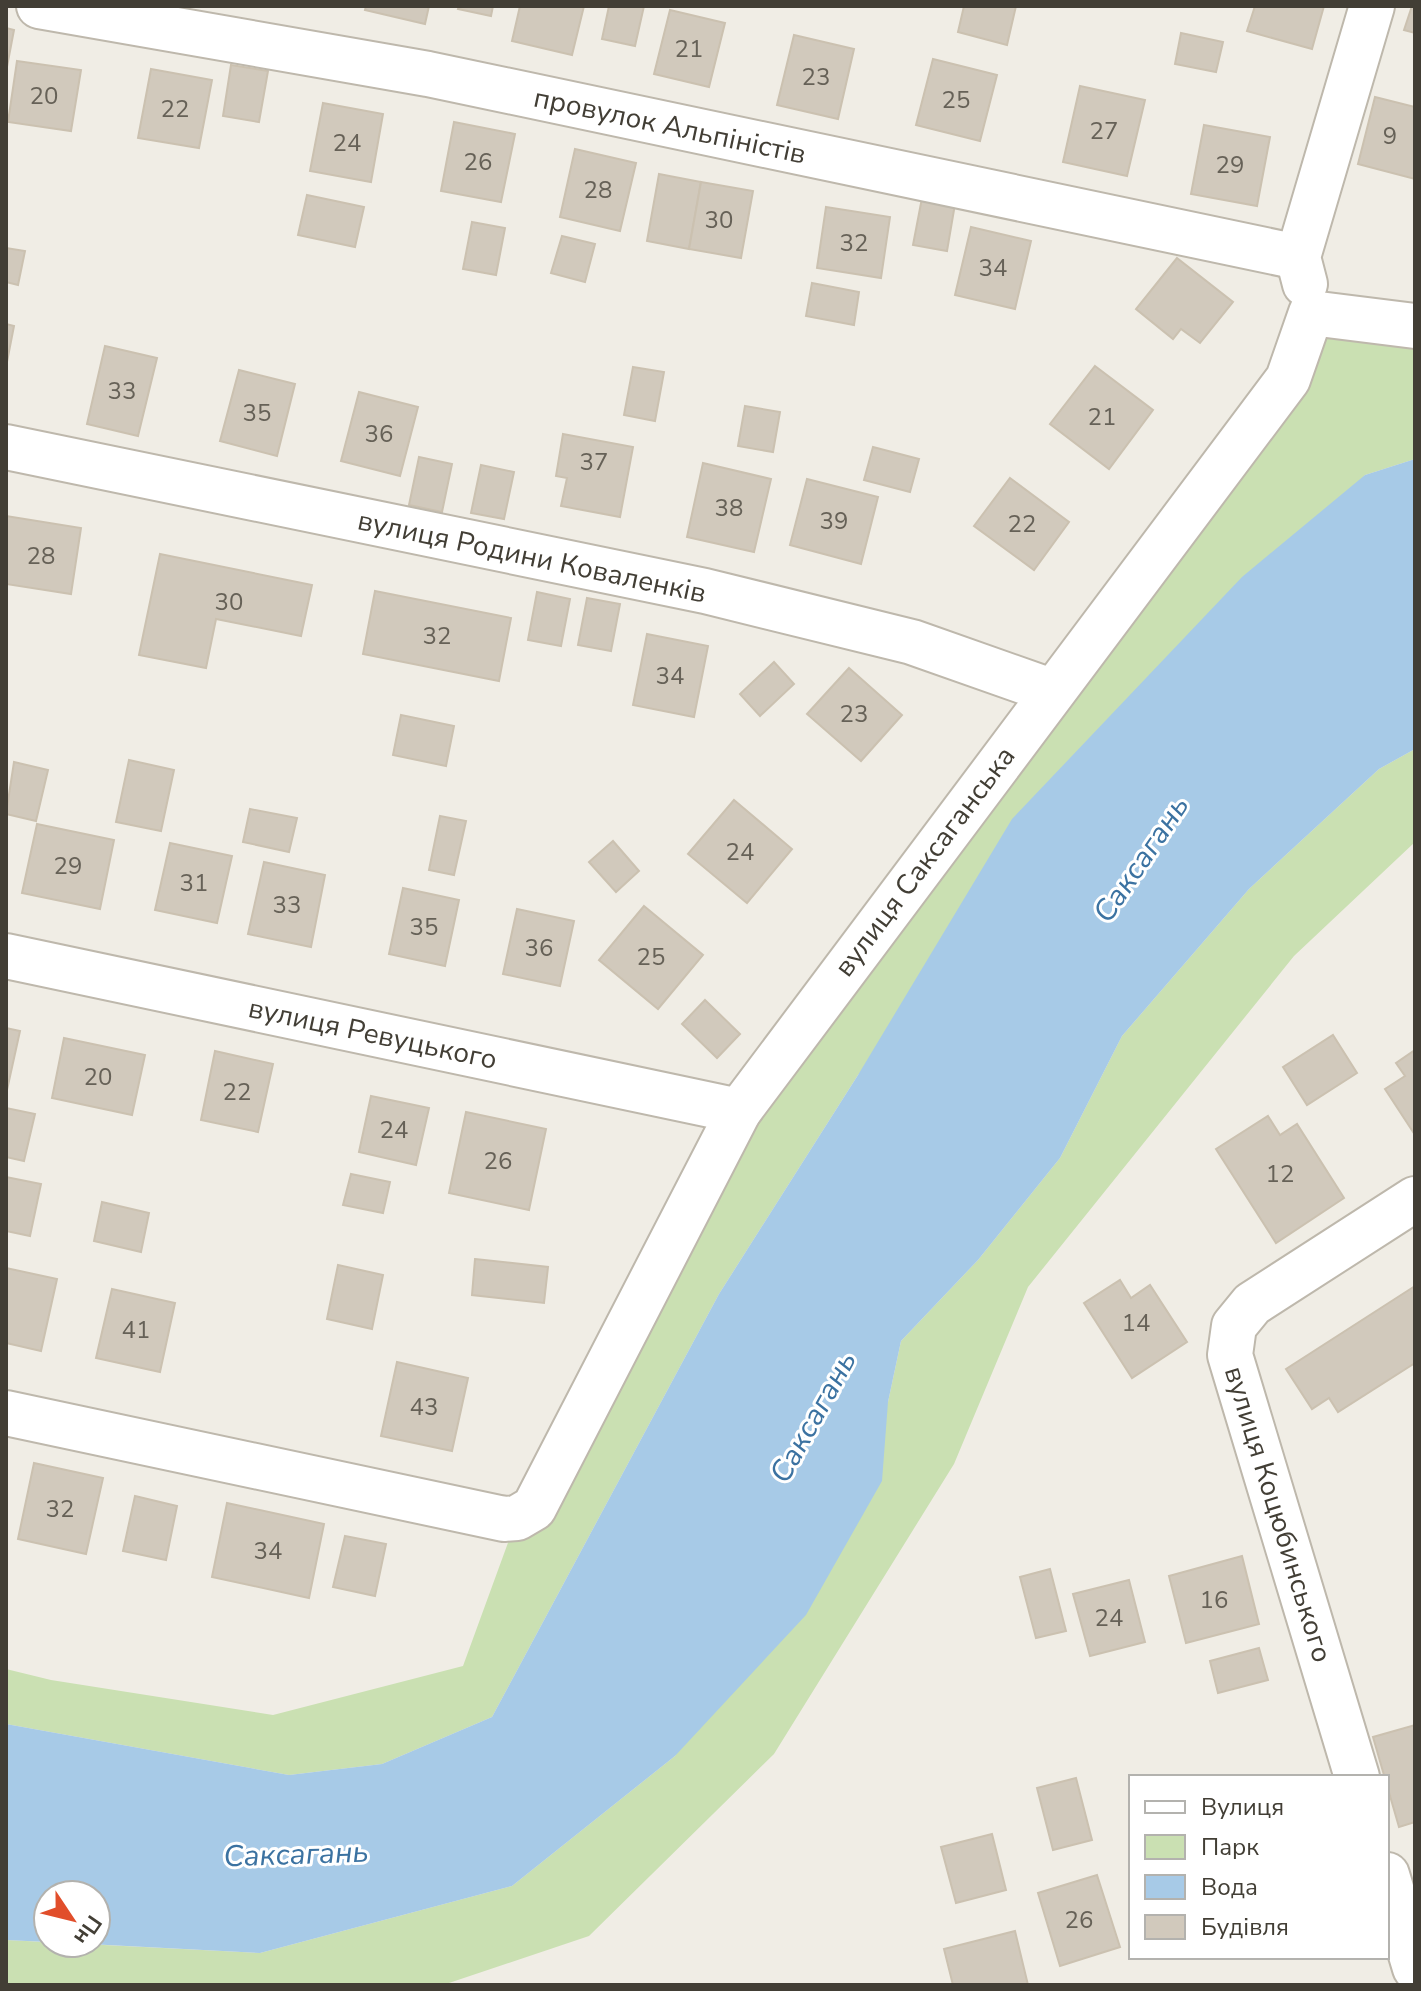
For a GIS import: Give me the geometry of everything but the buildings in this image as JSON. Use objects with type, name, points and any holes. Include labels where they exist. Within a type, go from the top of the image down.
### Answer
[{"type":"street","name":"провулок Альпіністів","points":[[39,6],[428,74],[1298,257]]},
{"type":"street","points":[[1372,6],[1298,257],[1311,313],[1415,326]]},
{"type":"street","name":"вулиця Саксаганська","points":[[6,1413],[504,1519],[517,1518],[534,1508],[739,1111],[1288,379],[1311,313]]},
{"type":"street","name":"вулиця Родини Коваленків","points":[[6,447],[705,591],[912,642],[1051,691]]},
{"type":"street","name":"вулиця Ревуцького","points":[[6,956],[739,1111]]},
{"type":"street","name":"вулиця Коцюбинського","points":[[1356,1775],[1230,1355],[1234,1326],[1252,1304],[1415,1199]]},
{"type":"street","points":[[1389,1882],[1415,1968]]},
{"type":"street","points":[[1388,1985],[1415,1976]]},
{"type":"green space","points":[[1311,313],[1415,326],[1415,459],[1365,475],[858,1075],[719,1294],[492,1717],[382,1764],[289,1775],[6,1724],[6,1669],[51,1680],[273,1715],[463,1666],[517,1518],[739,1111]]},
{"type":"green space","points":[[1415,749],[1415,842],[1294,956],[1028,1287],[954,1464],[774,1754],[589,1936],[443,1985],[6,1985],[6,1940],[32,1941],[32,1959],[112,1959],[112,1945],[260,1953],[512,1886],[675,1756],[888,1402],[901,1341],[978,1260],[1060,1158],[1122,1036],[1249,889],[1379,769]]},
{"type":"water","name":"Саксагань","points":[[1415,459],[1415,749],[1379,769],[1249,889],[1122,1036],[1060,1158],[978,1260],[901,1341],[888,1402],[882,1481],[806,1615],[675,1756],[512,1886],[260,1953],[112,1945],[112,1879],[32,1879],[32,1941],[6,1940],[6,1724],[289,1775],[382,1764],[492,1717],[719,1294],[858,1075],[1012,819],[1242,577],[1365,475]]}]
